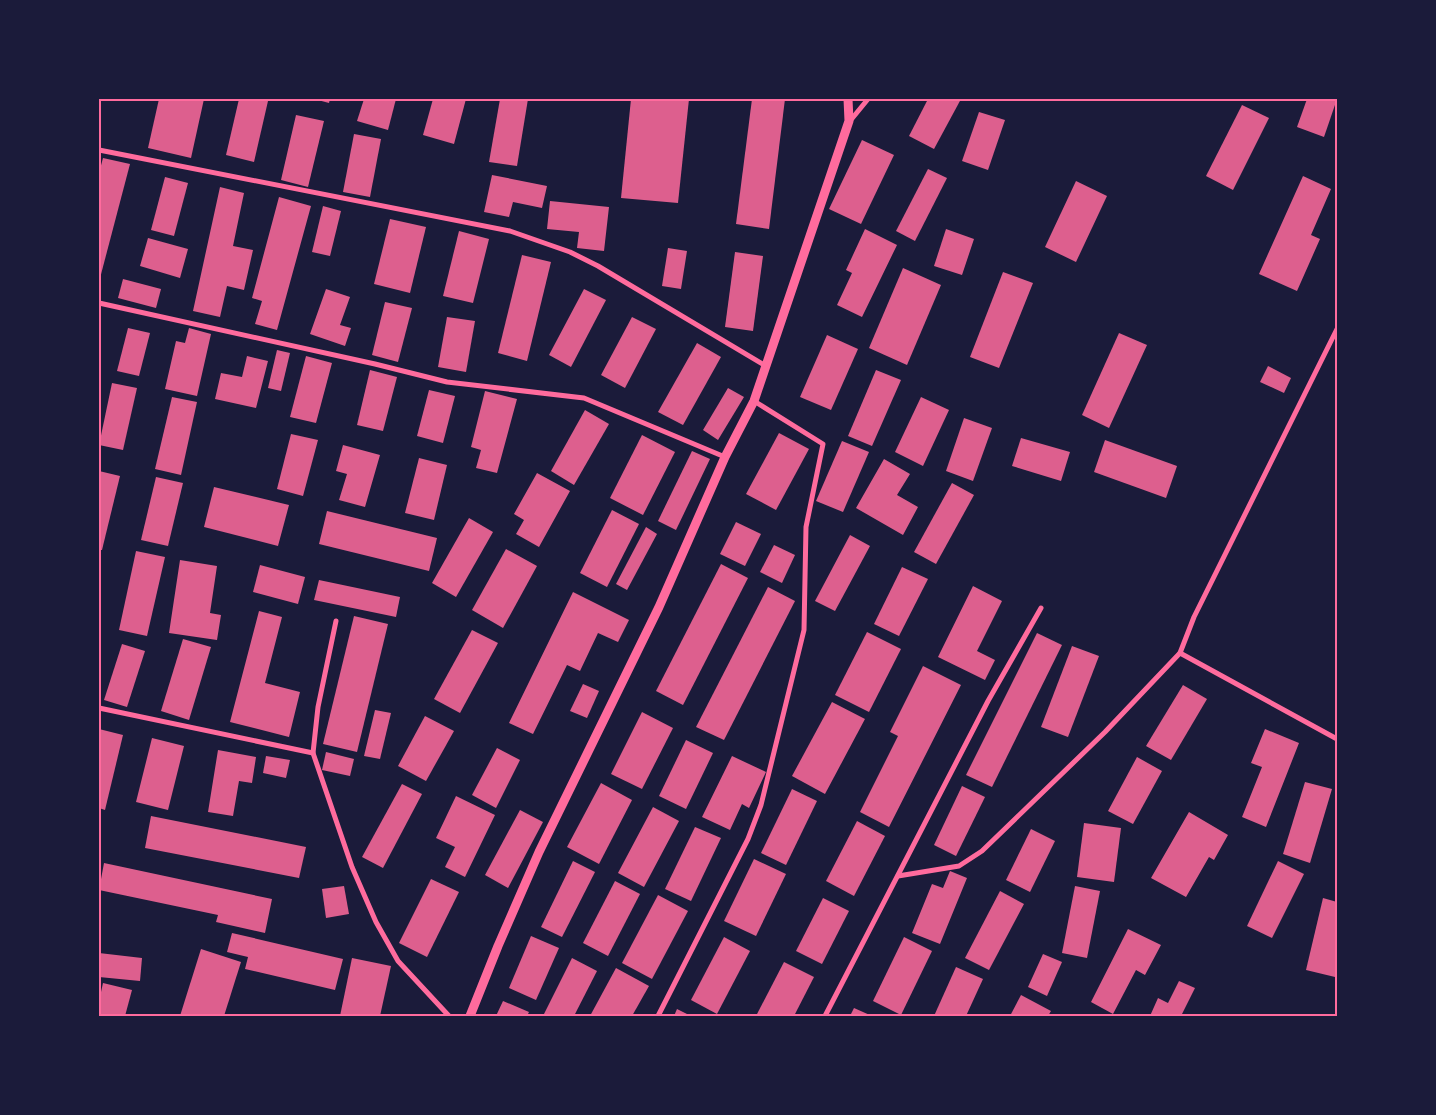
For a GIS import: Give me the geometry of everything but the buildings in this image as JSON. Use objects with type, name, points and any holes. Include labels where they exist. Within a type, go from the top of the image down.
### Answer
[{"type":"street","points":[[470,1016],[539,852],[659,607],[725,457],[754,401],[849,121],[848,99]]},
{"type":"street","points":[[849,121],[868,99]]},
{"type":"street","points":[[99,150],[510,231],[570,252],[598,266],[766,366]]},
{"type":"street","points":[[99,303],[376,364],[447,382],[584,398],[725,457]]},
{"type":"street","points":[[898,876],[959,866],[982,851],[1105,732],[1180,653],[1194,617],[1337,329]]},
{"type":"street","points":[[658,1016],[748,840],[761,805],[804,630],[806,528],[824,444],[754,401]]},
{"type":"street","points":[[825,1016],[988,701],[1041,608]]},
{"type":"street","points":[[336,621],[318,707],[313,752],[352,868],[376,922],[398,961],[449,1016]]},
{"type":"street","points":[[1180,653],[1337,740]]},
{"type":"street","points":[[99,708],[313,752]]}]
